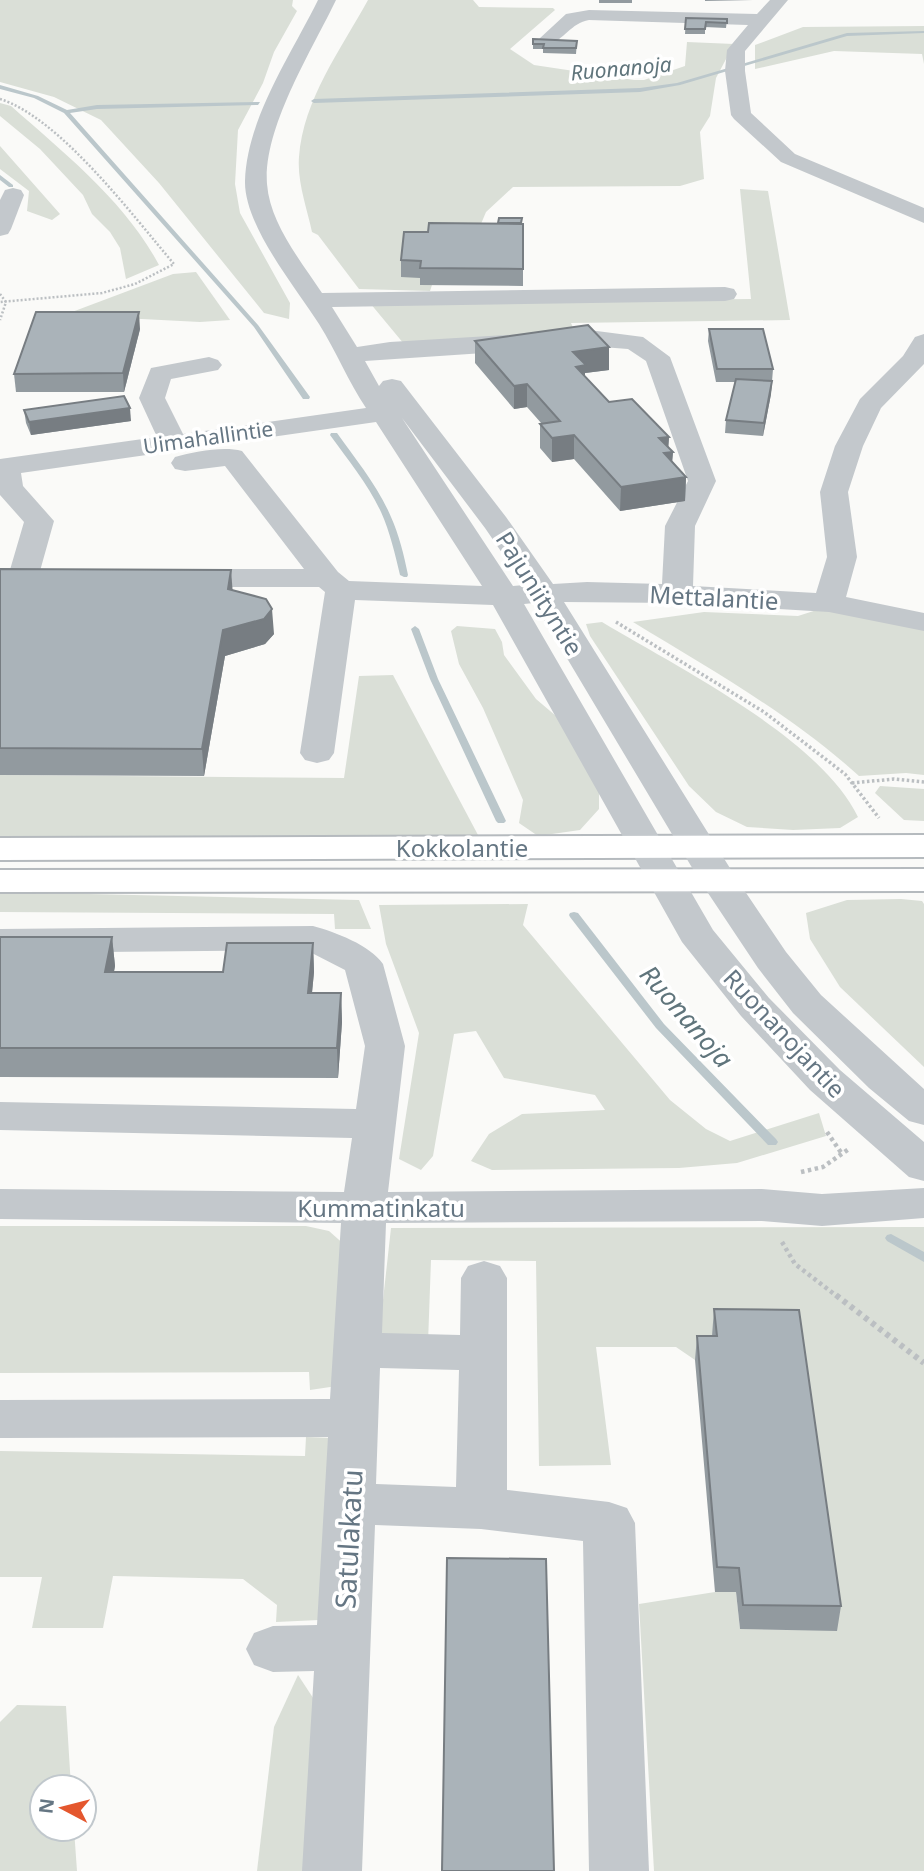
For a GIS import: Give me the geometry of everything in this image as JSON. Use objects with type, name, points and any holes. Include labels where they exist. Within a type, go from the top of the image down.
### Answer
[{"type":"main road","name":"Kokkolantie","points":[[0,849],[924,846]]},
{"type":"main road","name":"Kokkolantie","points":[[0,881],[924,880]]},
{"type":"street","name":"Pajuniityntie","points":[[327,0],[266,124],[257,166],[260,203],[267,223],[313,300],[397,411],[496,523],[543,593],[719,881]]},
{"type":"street","points":[[779,0],[759,20],[736,50],[735,67],[741,115],[788,158],[924,216]]},
{"type":"street","points":[[548,39],[572,18],[589,15],[759,20]]},
{"type":"street","points":[[0,229],[13,195]]},
{"type":"street","points":[[313,300],[725,294]]},
{"type":"street","points":[[356,355],[589,338],[634,342],[657,357],[702,481],[680,526],[677,594]]},
{"type":"street","points":[[829,603],[842,557],[834,492],[849,446],[869,405],[914,360],[924,342]]},
{"type":"street","points":[[173,442],[152,398],[160,373],[209,365]]},
{"type":"street","name":"Pajuniityntie","points":[[397,411],[667,881]]},
{"type":"street","name":"Uimahallintie","points":[[3,476],[173,442],[223,447],[397,411]]},
{"type":"street","points":[[3,476],[223,447],[334,584],[317,753]]},
{"type":"street","points":[[3,476],[39,521],[22,580],[93,579]]},
{"type":"street","name":"Mettalantie","points":[[155,579],[334,584],[502,596],[587,591],[677,594],[829,603],[924,622]]},
{"type":"street","name":"Ruonanojantie","points":[[667,881],[696,934],[755,1007],[825,1080],[924,1169]]},
{"type":"street","name":"Ruonanojantie","points":[[719,881],[772,960],[807,1003],[884,1078],[924,1111]]},
{"type":"street","name":"Satulakatu","points":[[0,941],[313,937],[363,964],[385,1046],[365,1208],[331,1871]]},
{"type":"street","points":[[0,1116],[374,1124]]},
{"type":"street","name":"Kummatinkatu","points":[[762,1205],[871,1186],[924,1169]]},
{"type":"street","name":"Kummatinkatu","points":[[0,1204],[365,1208],[762,1205],[822,1210],[924,1203]]},
{"type":"street","points":[[481,1508],[484,1278]]},
{"type":"street","points":[[358,1350],[484,1353]]},
{"type":"street","points":[[0,1419],[354,1419]]},
{"type":"street","points":[[350,1504],[481,1508],[609,1523],[619,1871]]},
{"type":"street","points":[[273,1648],[343,1647]]},
{"type":"path","points":[[0,99],[16,103],[69,145],[117,193],[174,264],[136,283],[96,294],[0,302]]},
{"type":"path","points":[[0,294],[6,302]]},
{"type":"path","points":[[0,320],[6,302]]},
{"type":"path","points":[[852,783],[894,779],[924,782]]},
{"type":"path","points":[[762,1205],[795,1264],[924,1363]]},
{"type":"shaded area","points":[[0,0],[293,0],[292,6],[297,11],[274,52],[263,83],[238,130],[235,184],[240,213],[290,303],[289,319],[264,313],[159,183],[101,120],[54,97],[0,82]]},
{"type":"shaded area","points":[[368,0],[473,0],[479,7],[553,8],[555,10],[510,49],[534,65],[634,80],[644,80],[685,66],[687,42],[734,44],[716,78],[710,116],[700,132],[704,179],[680,186],[513,187],[486,212],[478,231],[421,278],[420,285],[432,285],[430,291],[359,289],[318,235],[312,232],[301,185],[299,157],[302,136],[315,95]]},
{"type":"shaded area","points":[[924,26],[924,64],[922,54],[834,51],[755,69],[755,45],[803,27]]},
{"type":"shaded area","points":[[0,103],[11,106],[92,179],[129,220],[159,265],[126,279],[120,248],[110,232],[92,214],[83,195],[40,149],[0,116]]},
{"type":"shaded area","points":[[0,146],[60,214],[52,220],[27,211],[29,191],[0,169]]},
{"type":"shaded area","points":[[740,189],[768,191],[790,320],[571,323],[575,332],[404,344],[370,303],[751,299]]},
{"type":"shaded area","points":[[196,272],[230,320],[200,322],[64,315],[173,274]]},
{"type":"shaded area","points":[[823,608],[924,630],[924,775],[906,773],[859,776],[778,713],[633,622],[704,612],[798,616]]},
{"type":"shaded area","points":[[602,622],[706,683],[780,732],[813,760],[839,788],[858,817],[840,828],[793,830],[747,827],[716,812],[689,786],[590,636],[586,624]]},
{"type":"shaded area","points":[[457,626],[495,629],[502,642],[504,655],[536,699],[556,716],[599,787],[599,809],[580,830],[538,836],[519,823],[523,800],[483,708],[459,664],[451,631]]},
{"type":"shaded area","points":[[393,675],[478,835],[0,838],[0,775],[344,778],[359,676]]},
{"type":"shaded area","points":[[880,786],[924,789],[924,821],[904,820],[875,793]]},
{"type":"shaded area","points":[[0,892],[359,900],[371,929],[335,929],[334,914],[0,912]]},
{"type":"shaded area","points":[[847,900],[922,901],[924,904],[924,1067],[840,987],[810,939],[806,913]]},
{"type":"shaded area","points":[[528,904],[523,925],[670,1100],[706,1129],[730,1141],[819,1113],[826,1136],[737,1163],[679,1168],[492,1170],[471,1161],[489,1134],[522,1114],[605,1110],[595,1095],[504,1078],[476,1031],[454,1034],[433,1156],[421,1170],[399,1159],[419,1033],[386,944],[379,905]]},
{"type":"shaded area","points":[[0,1226],[306,1226],[329,1231],[347,1247],[337,1386],[310,1390],[309,1372],[0,1373]]},
{"type":"shaded area","points":[[924,1227],[924,1871],[654,1871],[639,1604],[715,1592],[736,1592],[740,1629],[837,1630],[712,1333],[714,1360],[695,1360],[676,1347],[596,1347],[611,1465],[539,1466],[536,1261],[431,1260],[428,1343],[379,1336],[391,1228]]},
{"type":"shaded area","points":[[306,1437],[333,1438],[319,1620],[276,1622],[277,1605],[243,1579],[113,1576],[103,1628],[32,1628],[42,1577],[0,1577],[0,1451],[305,1456]]},
{"type":"shaded area","points":[[298,1675],[319,1707],[305,1871],[257,1871],[274,1727]]},
{"type":"shaded area","points":[[17,1705],[66,1706],[70,1773],[28,1773],[28,1843],[75,1843],[77,1871],[0,1871],[0,1722]]},
{"type":"building","points":[[686,18],[727,19],[727,23],[706,22],[705,29],[685,29]]},
{"type":"building","points":[[533,39],[577,41],[576,48],[543,48],[544,44],[533,44]]},
{"type":"building","points":[[499,218],[522,218],[521,223],[498,223]]},
{"type":"building","points":[[429,223],[523,224],[523,269],[420,268],[421,261],[401,260],[404,232],[428,232]]},
{"type":"building","points":[[36,312],[139,312],[123,373],[14,374]]},
{"type":"building","points":[[588,325],[609,347],[573,352],[586,365],[576,367],[609,402],[632,399],[669,437],[659,438],[673,452],[664,453],[686,477],[621,487],[574,435],[552,438],[540,424],[560,421],[527,384],[514,386],[475,341]]},
{"type":"building","points":[[709,329],[763,329],[773,369],[717,369]]},
{"type":"building","points":[[736,379],[772,381],[764,423],[726,420]]},
{"type":"building","points":[[124,396],[130,408],[29,422],[24,410]]},
{"type":"building","points":[[0,569],[231,570],[228,589],[266,599],[272,609],[264,619],[223,630],[202,749],[0,748]]},
{"type":"building","points":[[0,937],[112,937],[105,972],[223,972],[227,943],[313,943],[308,993],[341,993],[337,1048],[0,1048]]},
{"type":"building","points":[[714,1309],[799,1310],[841,1606],[743,1605],[739,1568],[717,1567],[697,1336],[717,1336]]},
{"type":"building","points":[[447,1558],[546,1559],[554,1871],[442,1871]]},
{"type":"waterway","name":"Ruonanoja","points":[[314,101],[640,90],[678,84],[847,35],[924,32]]},
{"type":"waterway","points":[[0,87],[36,97],[66,112]]},
{"type":"waterway","name":"Ruonanoja","points":[[66,112],[97,107],[258,103]]},
{"type":"waterway","name":"Ruonanoja","points":[[66,112],[256,326],[306,397]]},
{"type":"waterway","points":[[0,177],[11,186]]},
{"type":"waterway","name":"Ruonanoja","points":[[334,435],[379,499],[393,532],[404,575]]},
{"type":"waterway","name":"Ruonanoja","points":[[415,629],[434,679],[501,821]]},
{"type":"waterway","name":"Ruonanoja","points":[[574,915],[660,1026],[772,1142]]},
{"type":"waterway","name":"Ruonanoja","points":[[891,1238],[924,1258]]}]
